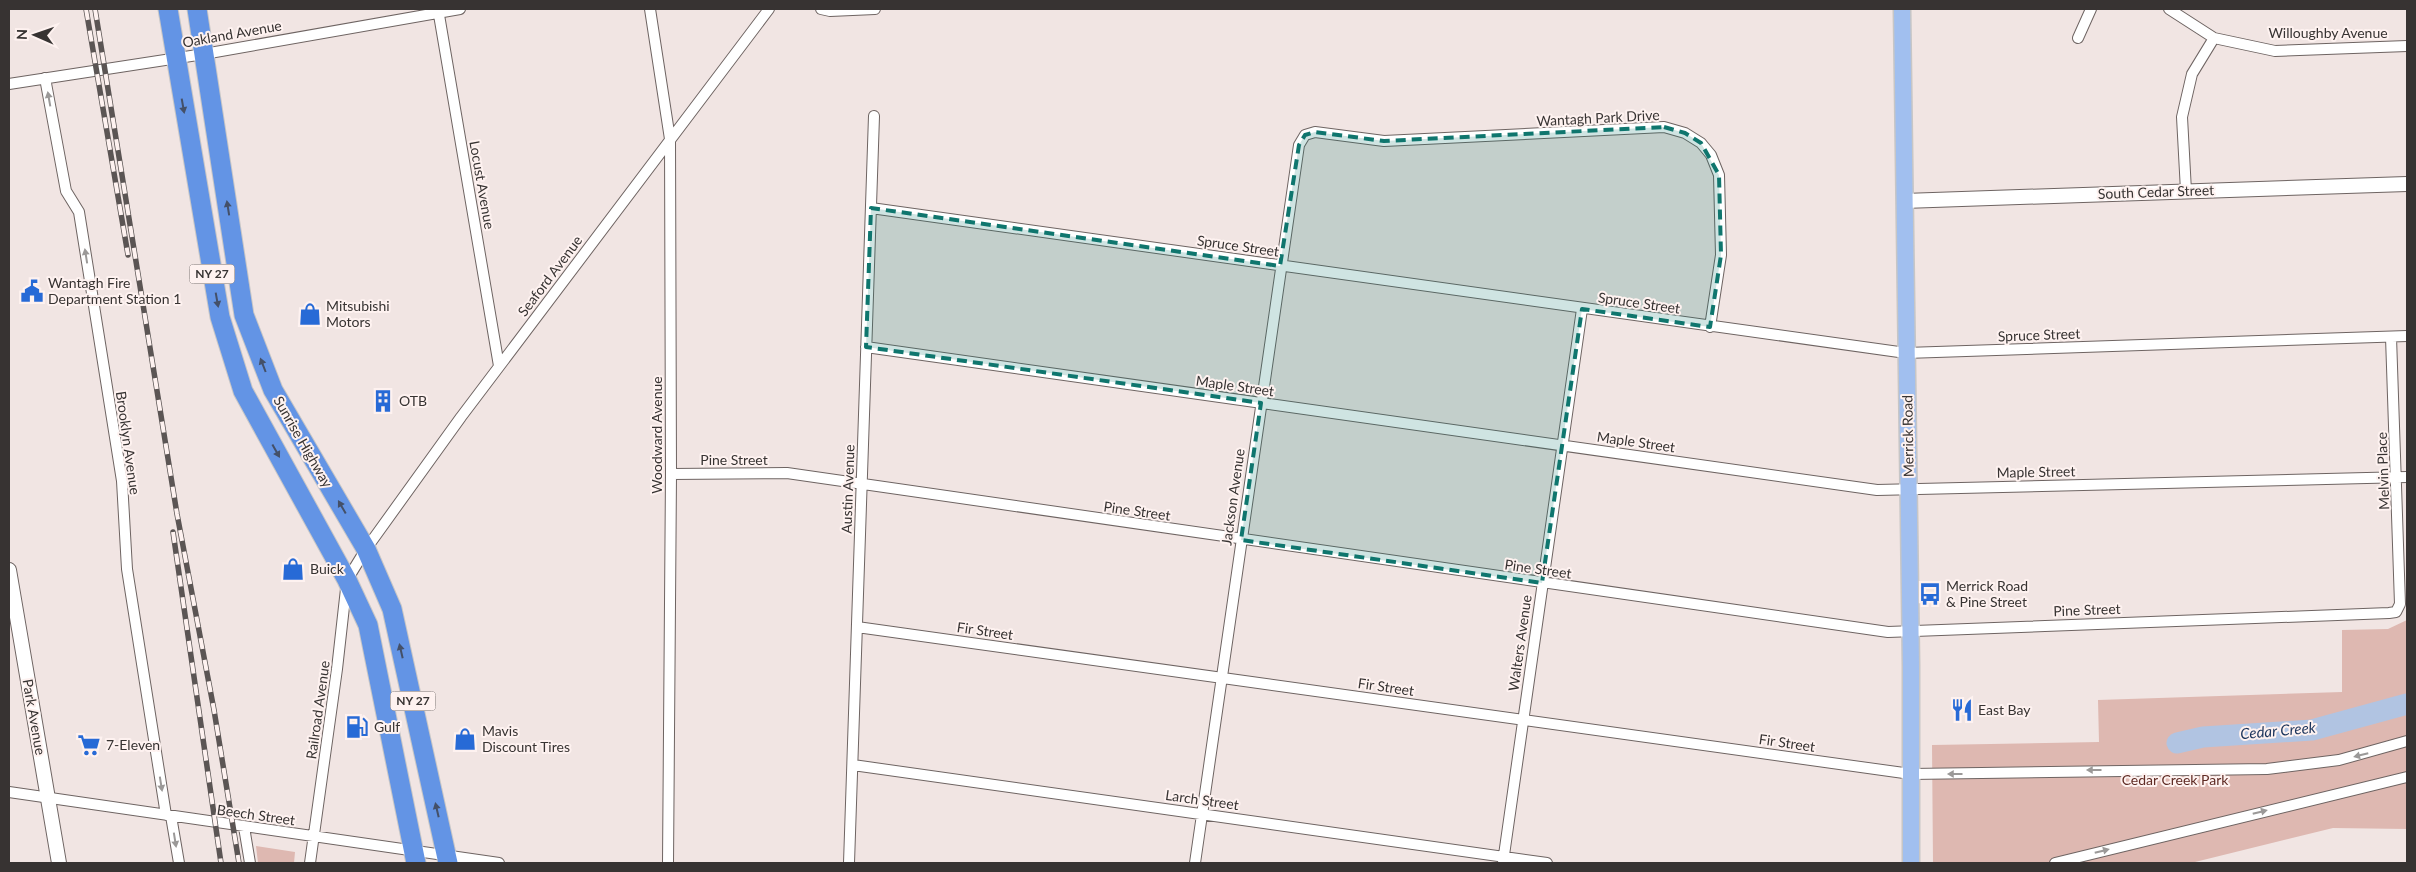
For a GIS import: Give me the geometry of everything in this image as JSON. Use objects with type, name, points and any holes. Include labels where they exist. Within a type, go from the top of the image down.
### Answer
[{"type":"highway","name":"Sunrise Highway","points":[[168,9],[220,318],[243,391],[347,580],[368,625],[415,857]]},
{"type":"highway","name":"Sunrise Highway","points":[[197,9],[244,315],[273,390],[392,609],[448,860]]},
{"type":"main road","name":"Merrick Road","points":[[1902,9],[1911,863]]},
{"type":"street","name":"Oakland Avenue","points":[[9,84],[204,54],[438,11],[460,9]]},
{"type":"street","name":"Woodward Avenue","points":[[650,9],[670,139],[671,474],[668,863]]},
{"type":"street","name":"Seaford Avenue","points":[[362,556],[499,366],[769,9]]},
{"type":"street","points":[[821,9],[830,11],[875,9]]},
{"type":"street","points":[[2078,38],[2091,9]]},
{"type":"street","name":"Willoughby Avenue","points":[[2169,9],[2214,38],[2275,50],[2407,46]]},
{"type":"street","name":"Locust Avenue","points":[[438,11],[499,366]]},
{"type":"street","points":[[2186,191],[2182,117],[2192,74],[2214,38]]},
{"type":"street","name":"Brooklyn Avenue","points":[[46,78],[66,191],[79,212],[122,480],[127,569],[157,753],[179,863]]},
{"type":"street","name":"Austin Avenue","points":[[849,863],[874,116]]},
{"type":"street","name":"Wantagh Park Drive","points":[[1305,136],[1314,132],[1384,142],[1664,127],[1685,133],[1701,142],[1711,156],[1720,175],[1721,255],[1710,327]]},
{"type":"street","name":"Jackson Avenue","points":[[1195,863],[1280,266],[1299,145],[1305,136]]},
{"type":"street","name":"South Cedar Street","points":[[1904,201],[2407,184]]},
{"type":"street","name":"Spruce Street","points":[[871,208],[1906,353],[2407,336]]},
{"type":"street","name":"Walters Avenue","points":[[1503,860],[1582,309]]},
{"type":"street","name":"Melvin Place","points":[[2391,337],[2402,477],[2400,604]]},
{"type":"street","name":"Maple Street","points":[[866,347],[1877,490],[2402,477]]},
{"type":"street","name":"Pine Street","points":[[671,474],[787,474],[1881,632],[2389,613],[2396,612],[2400,604]]},
{"type":"street","name":"Railroad Avenue","points":[[310,863],[337,669],[347,580],[362,556]]},
{"type":"street","name":"Park Avenue","points":[[9,570],[13,626],[48,798],[59,863]]},
{"type":"street","name":"Fir Street","points":[[857,627],[1911,774],[2267,769],[2339,760],[2407,741]]},
{"type":"street","name":"Larch Street","points":[[853,764],[1202,814],[1503,860],[1547,863]]},
{"type":"street","points":[[2055,863],[2407,776]]},
{"type":"street","name":"Beech Street","points":[[9,792],[314,837],[415,857],[499,863]]},
{"type":"street","points":[[244,827],[250,863]]},
{"type":"highlighted area","points":[[1664,127],[1685,133],[1701,143],[1719,175],[1721,255],[1710,327],[1582,309],[1542,583],[1241,540],[1261,403],[866,347],[871,208],[1280,266],[1299,145],[1305,135],[1315,132],[1384,141]]},
{"type":"green space","name":"Cedar Creek Park","points":[[2407,620],[2407,829],[2333,828],[2191,863],[1933,863],[1932,745],[2099,742],[2098,700],[2342,692],[2342,630],[2388,629]]},
{"type":"green space","points":[[256,846],[295,852],[294,863],[258,863]]},
{"type":"waterway","name":"Cedar Creek","points":[[2177,743],[2203,737],[2312,730],[2407,704]]},
{"type":"railway","points":[[86,9],[128,255]]},
{"type":"railway","points":[[95,9],[177,514],[214,710],[239,863]]},
{"type":"railway","points":[[173,532],[221,863]]},
{"type":"place","name":"Wantagh Fire Department Station 1","points":[[32,291]]},
{"type":"place","name":"Mitsubishi Motors","points":[[310,314]]},
{"type":"place","name":"OTB","points":[[383,401]]},
{"type":"place","name":"Buick","points":[[293,569]]},
{"type":"place","name":"Merrick Road & Pine Street","points":[[1930,594]]},
{"type":"place","name":"East Bay","points":[[1962,710]]},
{"type":"place","name":"Gulf","points":[[357,727]]},
{"type":"place","name":"Mavis Discount Tires","points":[[465,739]]},
{"type":"place","name":"7-Eleven","points":[[89,745]]}]
